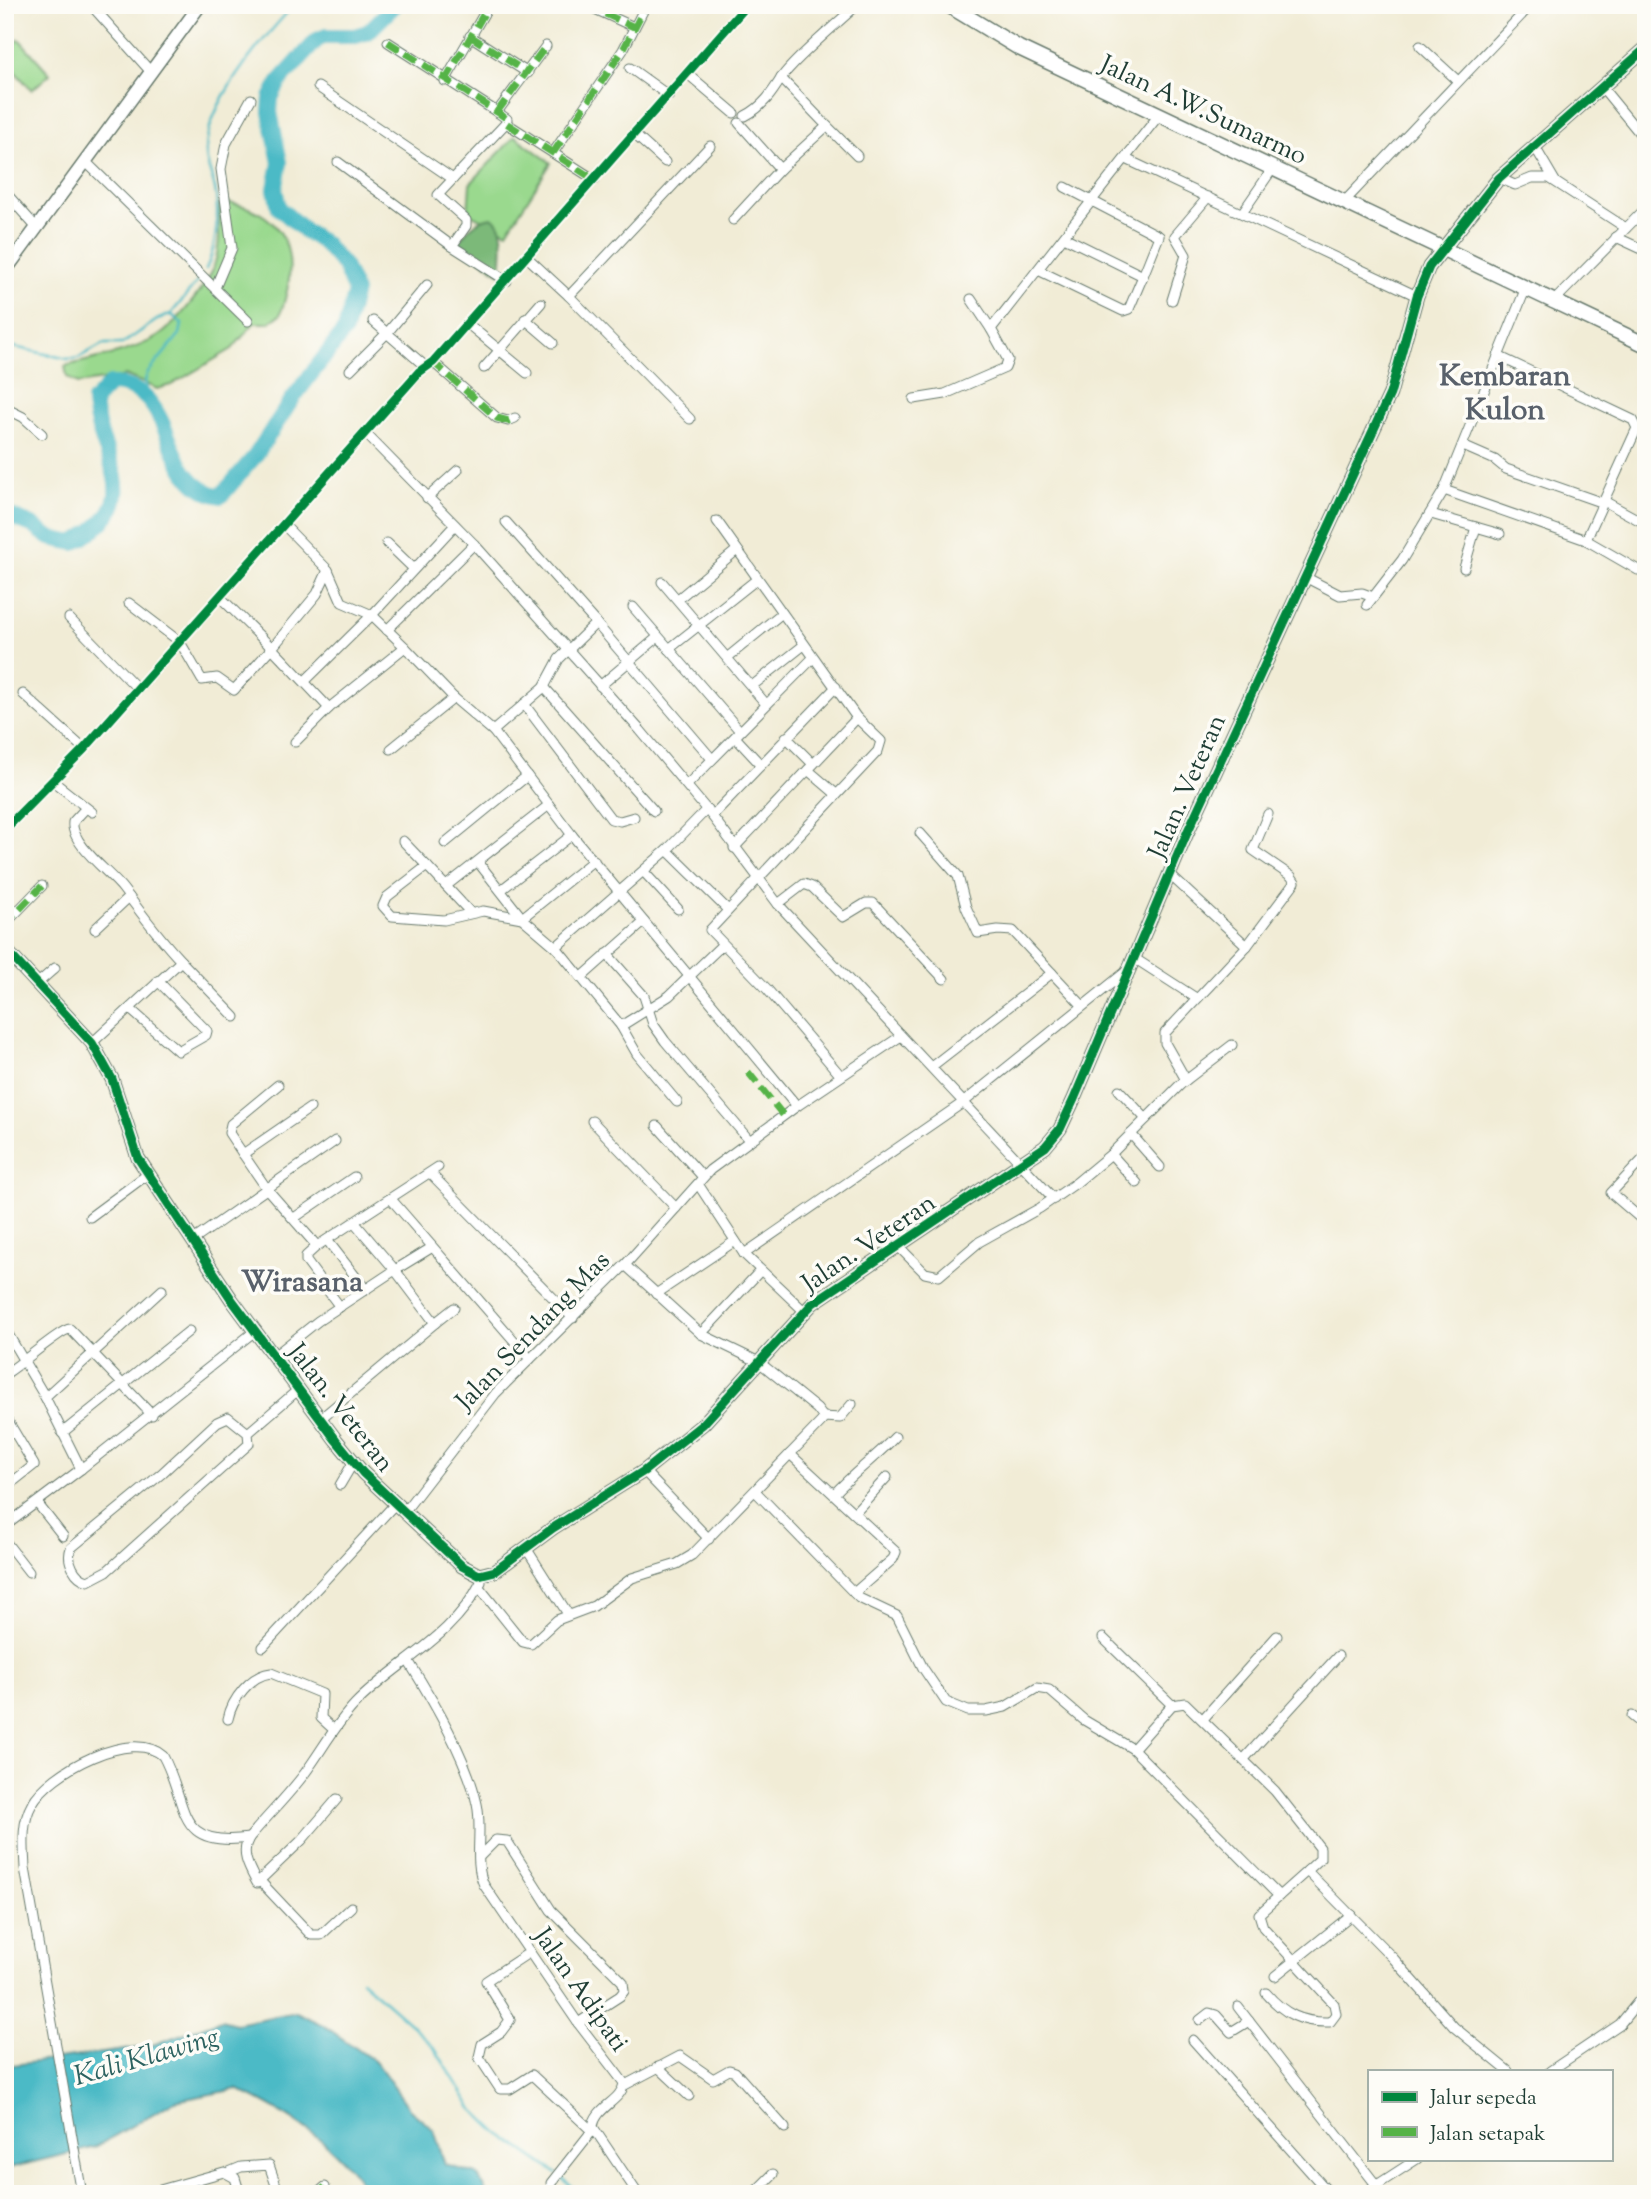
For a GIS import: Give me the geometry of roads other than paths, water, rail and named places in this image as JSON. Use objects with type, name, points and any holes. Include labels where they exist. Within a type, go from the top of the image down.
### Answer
[{"type":"main road","name":"Jalan A.W.Sumarmo","points":[[947,5],[1019,48],[1552,303],[1646,345]]},
{"type":"street","points":[[91,5],[151,72]]},
{"type":"street","points":[[5,271],[200,5]]},
{"type":"street","points":[[445,81],[489,5]]},
{"type":"street","points":[[586,5],[634,27]]},
{"type":"street","points":[[553,153],[623,50],[646,5]]},
{"type":"street","points":[[5,828],[54,782],[283,524],[528,258],[747,5]]},
{"type":"street","points":[[688,74],[734,113],[733,118],[742,119],[775,92],[781,78],[857,5]]},
{"type":"street","points":[[1344,202],[1531,5]]},
{"type":"street","points":[[470,36],[528,73]]},
{"type":"street","points":[[388,42],[507,119],[438,195],[466,220],[466,226],[452,246]]},
{"type":"street","points":[[497,112],[546,46]]},
{"type":"street","points":[[1420,46],[1458,81]]},
{"type":"street","name":"Jalan. Veteran","points":[[5,949],[92,1043],[112,1079],[133,1146],[148,1174],[255,1331],[353,1463],[462,1566],[473,1573],[485,1574],[501,1568],[526,1548],[644,1471],[703,1424],[804,1311],[1045,1147],[1066,1118],[1169,874],[1390,394],[1417,296],[1429,267],[1499,178],[1601,86],[1643,54]]},
{"type":"street","points":[[630,68],[669,96]]},
{"type":"street","points":[[781,78],[857,156]]},
{"type":"street","points":[[1601,86],[1646,141]]},
{"type":"street","points":[[318,87],[453,179]]},
{"type":"street","points":[[213,286],[232,248],[221,169],[226,144],[251,99]]},
{"type":"street","points":[[991,329],[1159,115]]},
{"type":"street","points":[[742,119],[780,169]]},
{"type":"street","points":[[506,123],[595,180]]},
{"type":"street","points":[[733,220],[780,169],[827,126]]},
{"type":"street","points":[[635,135],[665,162]]},
{"type":"street","points":[[569,296],[710,146]]},
{"type":"street","points":[[1535,147],[1556,181]]},
{"type":"street","points":[[1126,159],[1417,296]]},
{"type":"street","points":[[85,161],[248,321]]},
{"type":"street","points":[[338,162],[452,246],[507,281]]},
{"type":"street","points":[[1242,213],[1273,168]]},
{"type":"street","points":[[1499,178],[1515,185],[1542,177],[1556,181],[1626,228]]},
{"type":"street","points":[[1038,271],[1126,312],[1159,236],[1065,187]]},
{"type":"street","points":[[5,192],[36,227]]},
{"type":"street","points":[[1172,300],[1186,255],[1175,236],[1208,197]]},
{"type":"street","points":[[1552,303],[1646,208]]},
{"type":"street","points":[[1064,237],[1143,276]]},
{"type":"street","points":[[1616,237],[1646,251]]},
{"type":"street","points":[[528,258],[690,419]]},
{"type":"street","points":[[351,370],[388,332],[427,285]]},
{"type":"street","points":[[1305,577],[1340,594],[1362,593],[1370,601],[1402,561],[1444,490],[1464,446],[1525,290]]},
{"type":"street","points":[[914,399],[945,394],[1005,368],[1008,360],[971,299]]},
{"type":"street","points":[[484,368],[541,303]]},
{"type":"street","points":[[525,319],[553,343]]},
{"type":"street","points":[[373,321],[497,418],[508,421],[515,418]]},
{"type":"street","points":[[468,324],[527,373]]},
{"type":"street","points":[[1498,356],[1637,423],[1586,540]]},
{"type":"street","points":[[5,408],[42,433]]},
{"type":"street","points":[[366,433],[474,544],[687,785],[757,880],[778,904],[1054,1199]]},
{"type":"street","points":[[1464,446],[1495,460],[1506,469],[1603,502],[1646,524]]},
{"type":"street","points":[[427,498],[458,470]]},
{"type":"street","points":[[1444,490],[1586,540],[1638,570]]},
{"type":"street","points":[[1431,514],[1500,534]]},
{"type":"street","points":[[716,521],[813,658],[858,718],[882,744],[710,930],[767,989],[841,1076]]},
{"type":"street","points":[[506,522],[712,759]]},
{"type":"street","points":[[283,524],[328,570],[342,602],[372,615],[454,698],[493,731],[572,835],[797,1105]]},
{"type":"street","points":[[305,681],[372,615],[455,525]]},
{"type":"street","points":[[1464,568],[1476,527]]},
{"type":"street","points":[[387,543],[414,569]]},
{"type":"street","points":[[387,629],[474,544]]},
{"type":"street","points":[[678,599],[737,550]]},
{"type":"street","points":[[129,603],[180,642],[199,678],[204,681],[217,678],[231,690],[244,680],[317,594],[328,570]]},
{"type":"street","points":[[669,649],[756,580]]},
{"type":"street","points":[[663,582],[766,704]]},
{"type":"street","points":[[220,597],[330,708]]},
{"type":"street","points":[[633,607],[761,765]]},
{"type":"street","points":[[728,657],[782,613]]},
{"type":"street","points":[[69,618],[138,689]]},
{"type":"street","points":[[493,731],[544,687],[559,659],[596,623]]},
{"type":"street","points":[[600,686],[658,637]]},
{"type":"street","points":[[752,686],[804,645]]},
{"type":"street","points":[[295,742],[330,708],[405,647]]},
{"type":"street","points":[[687,785],[813,658]]},
{"type":"street","points":[[544,687],[654,811]]},
{"type":"street","points":[[556,947],[643,873],[761,765],[836,687]]},
{"type":"street","points":[[23,694],[84,749]]},
{"type":"street","points":[[391,749],[454,698]]},
{"type":"street","points":[[524,704],[611,819],[620,821],[634,817]]},
{"type":"street","points":[[734,848],[858,718]]},
{"type":"street","points":[[786,737],[836,794]]},
{"type":"street","points":[[445,843],[527,776]]},
{"type":"street","points":[[54,782],[88,811],[73,822],[73,829],[96,864],[129,897],[151,929],[235,1017]]},
{"type":"street","points":[[446,886],[549,805]]},
{"type":"street","points":[[1186,1080],[1164,1038],[1196,998],[1247,946],[1295,882],[1291,876],[1253,850],[1268,814]]},
{"type":"street","points":[[920,833],[958,876],[966,907],[978,933],[1013,931],[1082,1005]]},
{"type":"street","points":[[501,890],[572,835]]},
{"type":"street","points":[[403,841],[470,912]]},
{"type":"street","points":[[667,850],[728,911]]},
{"type":"street","points":[[427,866],[385,900],[386,913],[436,921],[483,911],[522,918],[594,860]]},
{"type":"street","points":[[478,862],[522,918],[556,947],[582,977],[621,1026],[637,1054],[677,1102]]},
{"type":"street","points":[[643,873],[678,909]]},
{"type":"street","points":[[1169,874],[1247,946]]},
{"type":"street","points":[[778,904],[804,884],[812,887],[843,917],[866,903],[873,903],[944,979]]},
{"type":"street","points":[[5,925],[42,886]]},
{"type":"street","points":[[95,929],[129,897]]},
{"type":"street","points":[[582,977],[644,922]]},
{"type":"street","points":[[621,1026],[690,979],[722,945]]},
{"type":"street","points":[[607,954],[644,996],[653,1024],[665,1041],[749,1140]]},
{"type":"street","points":[[92,1043],[181,961]]},
{"type":"street","points":[[744,1254],[964,1102],[1132,963],[1196,998]]},
{"type":"street","points":[[38,983],[55,968]]},
{"type":"street","points":[[931,1067],[1052,973]]},
{"type":"street","points":[[130,1009],[178,1051],[206,1035],[207,1031],[158,981]]},
{"type":"street","name":"Jalan Sendang Mas","points":[[263,1647],[400,1508],[463,1432],[530,1359],[625,1265],[700,1180],[797,1105],[901,1036]]},
{"type":"street","points":[[898,1246],[925,1273],[935,1278],[979,1242],[1054,1199],[1111,1154],[1186,1080],[1232,1045]]},
{"type":"street","points":[[278,1085],[231,1124],[229,1133],[267,1189],[317,1246]]},
{"type":"street","points":[[1119,1090],[1146,1119]]},
{"type":"street","points":[[243,1154],[310,1108]]},
{"type":"street","points":[[592,1121],[676,1208]]},
{"type":"street","points":[[657,1126],[700,1180],[744,1254],[804,1311]]},
{"type":"street","points":[[1131,1134],[1160,1167]]},
{"type":"street","points":[[192,1241],[335,1141]]},
{"type":"street","points":[[1111,1154],[1137,1183]]},
{"type":"street","points":[[1646,1157],[1611,1193],[1646,1223]]},
{"type":"street","points":[[340,1307],[306,1261],[306,1256],[317,1246],[434,1170],[573,1318]]},
{"type":"street","points":[[90,1217],[148,1174]]},
{"type":"street","points":[[294,1218],[354,1177]]},
{"type":"street","points":[[391,1199],[530,1359]]},
{"type":"street","points":[[355,1223],[395,1270],[435,1324]]},
{"type":"street","points":[[327,1240],[366,1290]]},
{"type":"street","points":[[656,1294],[735,1241]]},
{"type":"street","points":[[274,1356],[340,1307],[431,1248]]},
{"type":"street","points":[[625,1265],[701,1334],[759,1362],[823,1417],[834,1420],[840,1418],[852,1404]]},
{"type":"street","points":[[701,1334],[760,1271]]},
{"type":"street","points":[[45,1397],[162,1290]]},
{"type":"street","points":[[320,1419],[454,1308]]},
{"type":"street","points":[[5,1374],[25,1363],[65,1328],[73,1331],[152,1415]]},
{"type":"street","points":[[5,1329],[45,1397],[81,1469]]},
{"type":"street","points":[[62,1433],[189,1331]]},
{"type":"street","points":[[5,1527],[152,1415],[255,1331]]},
{"type":"street","points":[[248,1433],[299,1389]]},
{"type":"street","points":[[228,1417],[248,1433],[250,1442],[240,1453],[107,1571],[88,1581],[76,1573],[69,1560],[71,1548],[161,1474],[221,1418],[228,1417]]},
{"type":"street","points":[[479,1587],[525,1644],[533,1642],[557,1620],[594,1606],[632,1578],[684,1560],[709,1539],[755,1492],[823,1417]]},
{"type":"street","points":[[5,1488],[34,1465],[7,1423]]},
{"type":"street","points":[[834,1494],[858,1468],[872,1462],[895,1437]]},
{"type":"street","points":[[790,1454],[896,1554],[854,1593]]},
{"type":"street","points":[[340,1485],[353,1463]]},
{"type":"street","points":[[644,1471],[709,1539]]},
{"type":"street","points":[[854,1513],[887,1477]]},
{"type":"street","points":[[755,1492],[854,1593],[897,1616],[923,1668],[946,1702],[968,1711],[997,1710],[1043,1687],[1084,1720],[1133,1749],[1179,1791],[1279,1896]]},
{"type":"street","points":[[37,1503],[63,1536]]},
{"type":"street","points":[[5,1541],[29,1572]]},
{"type":"street","points":[[526,1548],[568,1614]]},
{"type":"street","points":[[351,1907],[321,1935],[311,1935],[260,1881],[256,1882],[244,1854],[244,1846],[302,1776],[333,1729],[372,1688],[409,1662],[454,1619],[479,1587],[485,1574]]},
{"type":"street","points":[[1203,1719],[1277,1636]]},
{"type":"street","points":[[1103,1638],[1172,1705]]},
{"type":"street","points":[[1244,1759],[1338,1656]]},
{"type":"street","name":"Jalan Adipati","points":[[409,1662],[474,1790],[481,1831],[480,1856],[484,1885],[578,2024],[625,2085],[596,2116],[594,2132],[551,2183]]},
{"type":"street","points":[[229,1719],[231,1708],[244,1689],[256,1678],[271,1673],[322,1694],[321,1718],[333,1729]]},
{"type":"street","points":[[1133,1749],[1172,1705],[1185,1703],[1275,1791],[1320,1848],[1322,1856],[1262,1909],[1259,1919],[1334,2004],[1337,2010],[1334,2020],[1316,2023],[1302,2020],[1281,2010],[1266,1993]]},
{"type":"street","points":[[1632,1716],[1646,1727]]},
{"type":"street","points":[[82,2194],[25,1868],[25,1821],[40,1790],[68,1769],[124,1747],[144,1745],[163,1756],[187,1821],[198,1833],[218,1841],[249,1838]]},
{"type":"street","points":[[260,1881],[302,1840],[337,1799]]},
{"type":"street","points":[[480,1856],[496,1840],[507,1841],[551,1910],[623,1982],[624,1991],[620,1996],[578,2024]]},
{"type":"street","points":[[1307,1871],[1454,2026],[1507,2070]]},
{"type":"street","points":[[1275,1976],[1292,1959],[1318,1944],[1351,1915]]},
{"type":"street","points":[[530,1952],[486,1981],[510,2020],[501,2032],[482,2044],[479,2057],[500,2089],[510,2090],[532,2075],[594,2132],[638,2194]]},
{"type":"street","points":[[1551,2070],[1620,2024],[1646,1992]]},
{"type":"street","points":[[1238,2007],[1377,2186]]},
{"type":"street","points":[[1200,2020],[1209,2013],[1214,2014],[1231,2032],[1249,2021]]},
{"type":"street","points":[[1193,2040],[1330,2194]]},
{"type":"street","points":[[625,2085],[680,2056],[713,2079],[732,2070],[758,2095],[785,2128]]},
{"type":"street","points":[[658,2067],[689,2096]]},
{"type":"street","points":[[1363,2194],[1416,2160]]},
{"type":"street","points":[[146,2194],[241,2167],[269,2165],[279,2194]]},
{"type":"street","points":[[229,2172],[235,2178],[240,2194]]},
{"type":"street","points":[[753,2194],[773,2174]]},
{"type":"water","name":"Kali Klawing","points":[[296,2012],[323,2025],[377,2063],[411,2111],[434,2130],[445,2165],[477,2174],[487,2194],[368,2194],[356,2176],[327,2145],[274,2108],[237,2089],[175,2101],[95,2147],[5,2169],[5,2066],[147,2047],[221,2020],[236,2024]]},
{"type":"waterway","points":[[206,269],[216,232],[217,213],[215,190],[206,158],[208,134],[215,114],[238,74],[294,5]]},
{"type":"waterway","points":[[5,514],[32,525],[50,538],[74,543],[98,526],[111,510],[116,494],[115,478],[94,401],[110,384],[132,389],[148,400],[186,474],[200,488],[221,496],[255,456],[293,398],[345,330],[355,291],[344,266],[324,243],[305,231],[279,208],[275,189],[280,163],[270,112],[271,98],[279,82],[317,40],[326,36],[355,36],[368,32],[395,5]]},
{"type":"waterway","points":[[5,345],[68,359],[78,358],[103,344],[122,344],[157,320],[171,314],[198,281]]},
{"type":"waterway","points":[[149,398],[145,381],[147,374],[180,334],[182,324],[171,314]]},
{"type":"waterway","points":[[361,1980],[435,2049],[472,2108],[498,2133],[556,2173]]},
{"type":"waterway","points":[[561,2177],[579,2194]]},
{"type":"district","name":"Kembaran Kulon","points":[[1505,392]]},
{"type":"district","name":"Wirasana","points":[[302,1281]]}]
